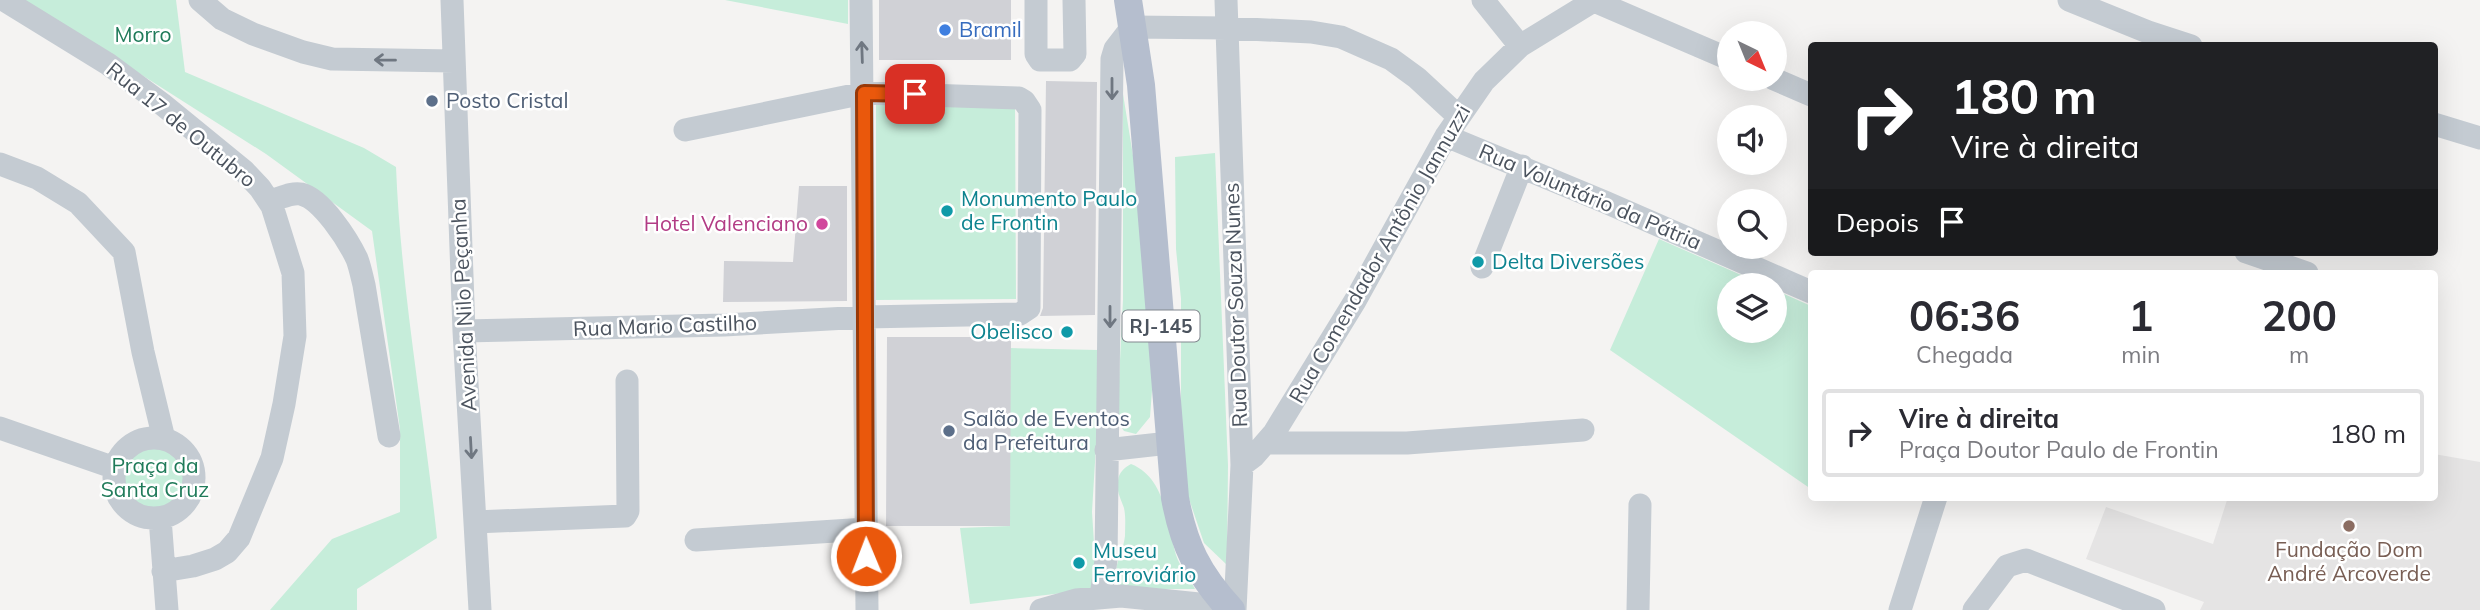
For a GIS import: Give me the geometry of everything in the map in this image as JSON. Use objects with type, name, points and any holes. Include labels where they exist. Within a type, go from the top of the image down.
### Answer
[{"type":"main road","name":"RJ-145","points":[[1130,14],[1141,85],[1169,443],[1180,528],[1195,564],[1207,583],[1232,609]]},
{"type":"street","name":"Rua 17 de Outubro","points":[[4,0],[107,64],[162,104],[244,171],[269,201],[293,273],[295,335],[272,458],[239,538],[227,552],[215,559],[163,571]]},
{"type":"street","points":[[200,0],[222,19],[253,34],[332,59],[454,61]]},
{"type":"street","name":"Avenida Nilo Peçanha","points":[[452,0],[464,331],[480,610]]},
{"type":"street","points":[[861,0],[867,610]]},
{"type":"street","points":[[1036,0],[1036,54],[1044,61],[1069,60],[1075,54],[1074,0],[1086,0]]},
{"type":"street","name":"Rua Doutor Souza Nunes","points":[[1226,0],[1242,465],[1232,609]]},
{"type":"street","points":[[1483,0],[1520,46]]},
{"type":"street","points":[[2069,0],[2179,42]]},
{"type":"street","points":[[1594,1],[1717,55]]},
{"type":"street","name":"Rua Comendador Antônio Jannuzzi","points":[[1242,465],[1267,443],[1355,301],[1446,136],[1483,81],[1520,46],[1594,1]]},
{"type":"street","points":[[1101,596],[1107,560],[1112,59],[1130,14],[1227,28],[1311,32],[1341,37],[1391,59],[1417,78],[1458,116]]},
{"type":"street","points":[[1787,85],[1808,94]]},
{"type":"street","points":[[685,130],[864,93]]},
{"type":"street","name":"Rua Mario Castilho","points":[[464,331],[1020,314],[1029,308],[1030,110],[1024,101],[1019,98],[864,93]]},
{"type":"street","points":[[2438,125],[2480,138]]},
{"type":"street","name":"Rua Voluntário da Pátria","points":[[1446,136],[1522,166],[1808,291]]},
{"type":"street","points":[[0,163],[37,178],[78,203],[124,252],[163,439]]},
{"type":"street","points":[[1482,267],[1522,166]]},
{"type":"street","points":[[269,201],[294,194],[302,194],[313,200],[324,209],[358,261],[389,436]]},
{"type":"street","points":[[2258,256],[2298,270]]},
{"type":"street","points":[[475,522],[625,516],[628,511],[627,381]]},
{"type":"street","points":[[0,428],[115,468]]},
{"type":"street","points":[[1267,443],[1407,443],[1583,430]]},
{"type":"street","points":[[153,438],[163,439],[174,443],[189,458],[194,480],[192,491],[180,509],[160,518],[149,518],[128,509],[116,491],[115,468],[125,450],[133,444],[153,438]]},
{"type":"street","points":[[1106,450],[1169,443]]},
{"type":"street","points":[[1900,610],[1935,501]]},
{"type":"street","points":[[1638,610],[1640,505]]},
{"type":"street","points":[[160,518],[167,610]]},
{"type":"street","points":[[696,540],[866,528]]},
{"type":"street","points":[[1974,610],[2007,566],[2026,560],[2154,610]]},
{"type":"street","points":[[1041,610],[1101,596],[1186,601],[1232,609]]},
{"type":"shaded area","name":"Fundação Dom André Arcoverde","points":[[2438,455],[2480,462],[2480,610],[2200,610],[2204,602],[2086,559],[2106,507],[2213,544],[2227,501],[2438,501]]},
{"type":"green space","name":"Morro","points":[[24,0],[176,0],[185,72],[364,148],[396,167],[408,307],[437,538],[357,589],[357,610],[270,610],[332,539],[400,512],[400,429],[372,231],[266,154]]},
{"type":"green space","points":[[725,0],[848,0],[848,24]]},
{"type":"green space","points":[[1123,94],[1149,254],[1155,351],[1150,417],[1136,434],[1124,431],[1117,421],[1123,300]]},
{"type":"green space","points":[[1015,103],[1016,299],[876,300],[876,104]]},
{"type":"green space","points":[[1215,153],[1228,465],[1227,565],[1204,543],[1187,493],[1181,444],[1181,299],[1176,249],[1175,157]]},
{"type":"green space","points":[[1659,239],[1737,273],[1717,273],[1717,343],[1787,343],[1787,295],[1808,305],[1808,487],[1610,350]]},
{"type":"green space","points":[[1010,348],[1098,350],[1092,512],[1097,589],[970,604],[960,528],[1010,526]]},
{"type":"green space","name":"Praça da Santa Cruz","points":[[148,440],[162,440],[176,446],[187,457],[193,478],[190,493],[182,505],[162,516],[148,516],[134,510],[123,499],[117,485],[117,471],[123,457],[134,446]]},
{"type":"green space","points":[[1131,464],[1152,480],[1158,491],[1176,555],[1195,589],[1118,585],[1116,572],[1124,543],[1125,522],[1118,485],[1121,473]]},
{"type":"building","name":"Bramil","points":[[879,0],[1011,0],[1011,60],[879,60]]},
{"type":"building","points":[[1046,81],[1097,82],[1095,315],[1040,316],[1043,308]]},
{"type":"building","name":"Hotel Valenciano","points":[[799,186],[847,186],[847,301],[723,302],[724,261],[793,262]]},
{"type":"building","name":"Salão de Eventos da Prefeitura","points":[[887,337],[1011,337],[1010,526],[886,526]]},
{"type":"place","name":"Bramil","points":[[945,30]]},
{"type":"place","name":"Posto Cristal","points":[[432,101]]},
{"type":"place","name":"Monumento Paulo de Frontin","points":[[947,211]]},
{"type":"place","name":"Hotel Valenciano","points":[[822,224]]},
{"type":"place","name":"Delta Diversões","points":[[1478,262]]},
{"type":"place","name":"Obelisco","points":[[1067,332]]},
{"type":"place","name":"Salão de Eventos da Prefeitura","points":[[949,431]]},
{"type":"place","name":"Fundação Dom André Arcoverde","points":[[2349,526]]},
{"type":"place","name":"Museu Ferroviário","points":[[1079,563]]},
{"type":"route","points":[[866,556],[864,93],[915,94]]}]
